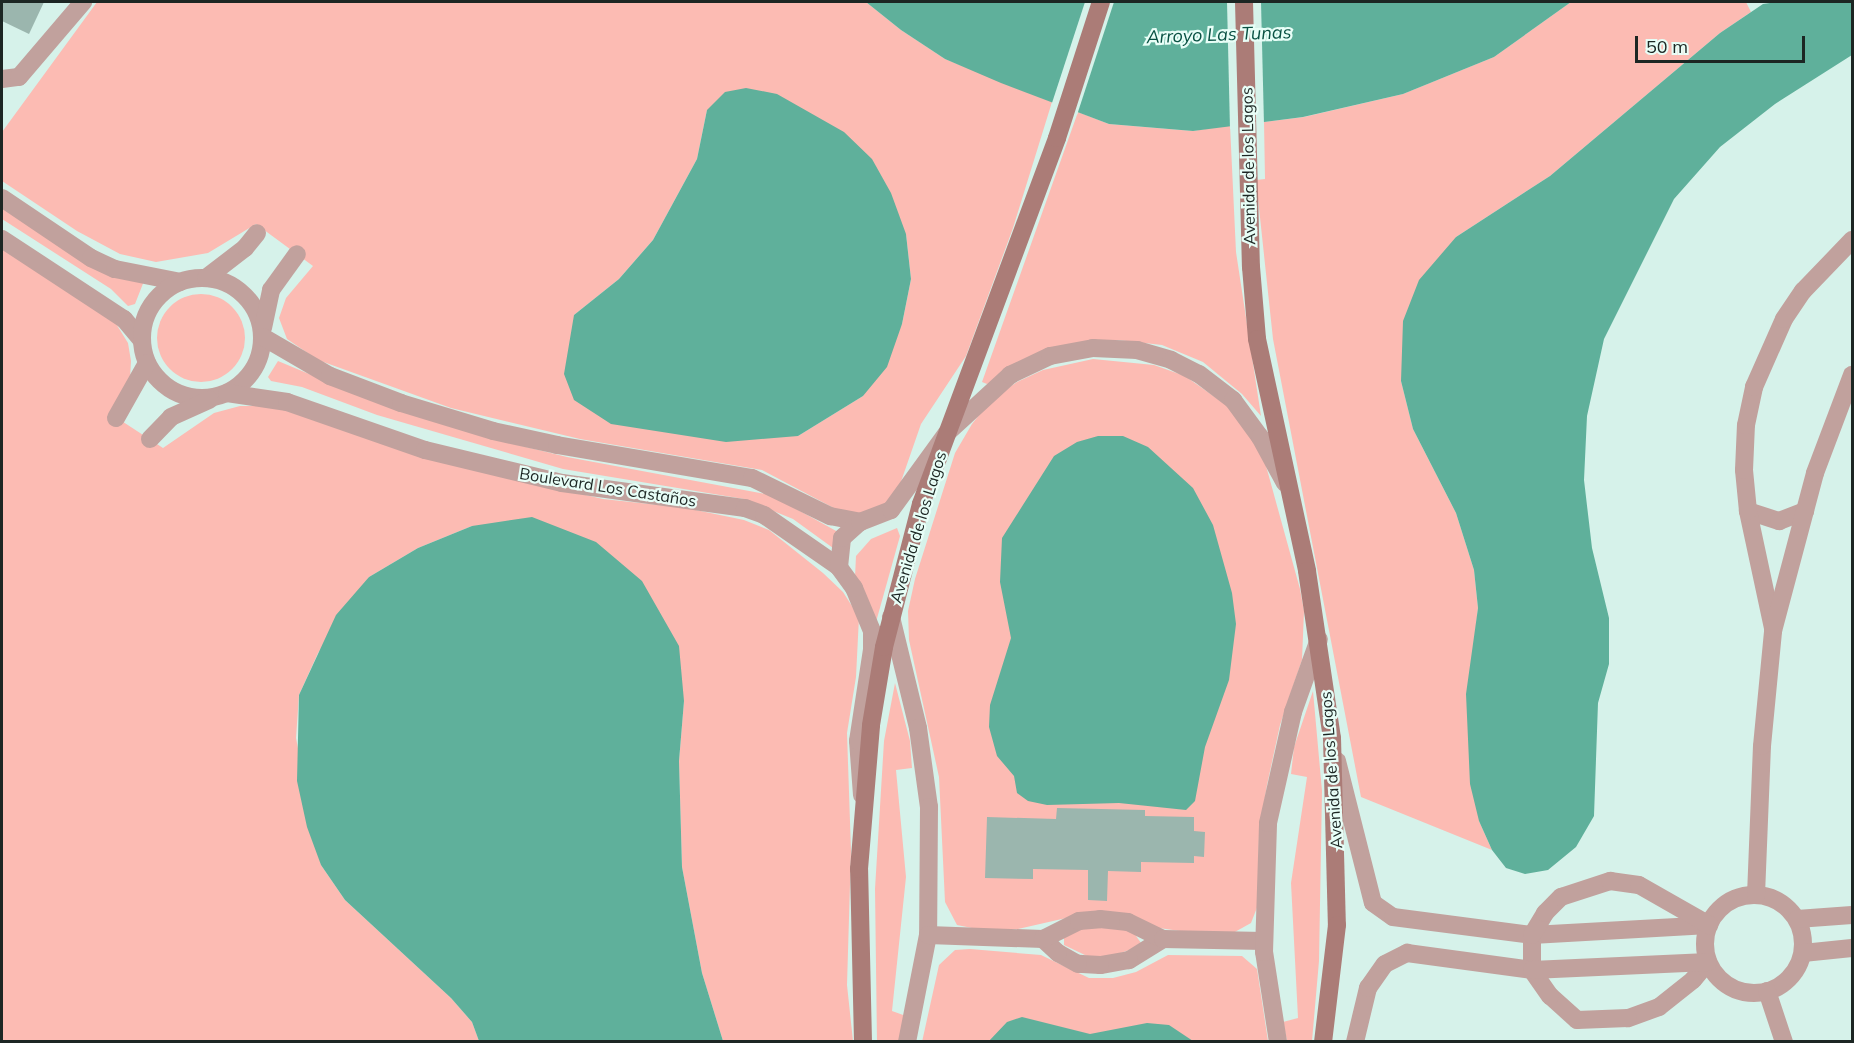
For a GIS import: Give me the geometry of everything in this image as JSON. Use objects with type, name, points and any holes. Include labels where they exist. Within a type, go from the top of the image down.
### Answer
[{"type":"street","points":[[2,79],[19,77],[83,2]]},
{"type":"street","name":"Avenida de los Lagos","points":[[863,1041],[859,869],[863,799],[871,725],[891,617],[921,504],[1057,138],[1101,2]]},
{"type":"street","name":"Avenida de los Lagos","points":[[1244,2],[1248,180],[1257,339],[1319,639],[1332,738],[1337,925],[1323,1041]]},
{"type":"street","points":[[2,198],[91,258],[115,269],[180,282],[207,278],[226,282],[244,294],[256,310],[263,334]]},
{"type":"street","points":[[207,278],[245,248],[256,233]]},
{"type":"street","points":[[2,239],[124,319],[141,339],[147,363],[158,380],[175,392],[195,398],[221,395]]},
{"type":"street","points":[[1773,632],[1748,511],[1744,470],[1746,425],[1768,350],[1803,291],[1852,240]]},
{"type":"street","points":[[150,439],[171,417],[221,395],[253,370],[263,334],[271,290],[297,254]]},
{"type":"street","points":[[141,339],[152,305],[180,282]]},
{"type":"street","name":"Boulevard Los Castaños","points":[[263,334],[330,376],[413,406],[493,431],[557,445],[752,478],[830,516],[860,522]]},
{"type":"street","points":[[839,567],[842,538],[860,522],[891,510],[947,433],[1010,375],[1050,356],[1093,348],[1137,350],[1199,374],[1233,400],[1260,437],[1286,485]]},
{"type":"street","points":[[116,417],[147,363]]},
{"type":"street","points":[[1756,895],[1762,746],[1773,632],[1805,511],[1846,412],[1852,375]]},
{"type":"street","name":"Boulevard Los Castaños","points":[[221,395],[287,402],[425,450],[562,483],[745,508],[764,515],[839,567],[854,588],[872,631],[872,650],[858,741],[863,799]]},
{"type":"street","points":[[1748,511],[1779,521],[1805,511]]},
{"type":"street","points":[[891,617],[918,728],[929,807],[928,935],[907,1041]]},
{"type":"street","points":[[1278,1041],[1271,1014],[1264,941],[1266,850],[1274,791],[1293,712],[1319,639]]},
{"type":"street","points":[[1332,738],[1373,903],[1393,917],[1532,935],[1709,925]]},
{"type":"street","points":[[1708,962],[1693,981],[1659,1007],[1628,1018],[1577,1020],[1532,970],[1532,935],[1545,913],[1561,897],[1610,881],[1639,885],[1709,925]]},
{"type":"street","points":[[1756,895],[1784,904],[1797,919],[1803,953],[1790,977],[1767,992],[1738,991],[1715,974],[1708,962],[1705,948],[1709,925],[1729,902],[1756,895]]},
{"type":"street","points":[[1797,919],[1852,915]]},
{"type":"street","points":[[928,935],[1043,939],[1079,921],[1100,919],[1128,922],[1163,939],[1264,941]]},
{"type":"street","points":[[1043,939],[1058,953],[1078,963],[1100,965],[1129,960],[1163,939]]},
{"type":"street","points":[[1803,953],[1852,948]]},
{"type":"street","points":[[1356,1041],[1368,988],[1385,963],[1407,953],[1532,970],[1708,962]]},
{"type":"street","points":[[1767,992],[1784,1041]]},
{"type":"shaded area","points":[[97,2],[866,2],[901,30],[945,59],[1052,102],[1013,228],[966,356],[921,424],[896,496],[877,512],[845,514],[762,470],[580,439],[451,408],[318,360],[287,339],[279,318],[286,298],[313,266],[256,224],[208,253],[156,262],[120,254],[77,231],[2,181],[2,132]],"holes":[[[707,110],[906,234],[911,279],[902,324],[863,396],[798,436],[574,315],[619,279],[653,240],[697,159]]]},
{"type":"shaded area","points":[[1571,2],[1746,2],[1751,12],[1720,33],[1550,176],[1456,237],[1401,381],[1413,429],[1456,513],[1474,570],[1478,608],[1474,644],[1479,821],[1492,850],[1361,797],[1273,339],[1256,180],[1265,179],[1264,122],[1304,117],[1403,94],[1494,57]]},
{"type":"shaded area","points":[[1078,112],[1109,124],[1193,131],[1230,125],[1236,252],[1261,416],[1242,394],[1203,362],[1162,345],[1118,340],[1067,345],[987,384],[982,382]]},
{"type":"shaded area","points":[[2,206],[144,281],[135,304],[128,306],[111,289],[2,219]]},
{"type":"shaded area","points":[[2,246],[115,322],[128,343],[131,361],[130,379],[111,414],[163,448],[214,413],[240,406],[270,406],[512,478],[603,499],[686,508],[744,520],[769,530],[823,573],[843,592],[859,617],[856,677],[847,733],[851,851],[847,985],[853,1041],[723,1041],[702,973],[682,867],[679,761],[684,701],[472,526],[418,548],[369,577],[318,653],[299,695],[296,738],[321,865],[345,900],[451,998],[472,1022],[479,1041],[2,1041]]},
{"type":"shaded area","points":[[201,294],[218,298],[232,307],[241,321],[245,338],[241,355],[232,369],[218,378],[201,382],[184,378],[170,369],[161,355],[157,338],[161,321],[170,307],[184,298]]},
{"type":"shaded area","points":[[1093,359],[1154,365],[1185,376],[1229,407],[1263,455],[1300,589],[1304,611],[1302,660],[1280,725],[1267,785],[1259,834],[1258,905],[1251,923],[1233,933],[1180,931],[1075,916],[1018,929],[977,929],[957,925],[945,902],[939,777],[909,640],[908,611],[915,579],[955,453],[972,424],[991,400],[1017,382],[1043,370]]},
{"type":"shaded area","points":[[278,361],[381,404],[481,436],[567,457],[771,495],[838,532],[833,548],[793,519],[744,499],[563,469],[377,415],[302,387],[271,381],[268,377]]},
{"type":"shaded area","points":[[897,528],[900,536],[876,622],[855,577],[856,556],[871,539]]},
{"type":"shaded area","points":[[895,683],[910,741],[912,768],[896,770],[906,877],[892,1011],[906,1016],[899,1041],[877,1042],[875,889],[884,741]]},
{"type":"shaded area","points":[[1313,691],[1322,791],[1319,961],[1312,1041],[1287,1041],[1283,1022],[1298,1018],[1291,883],[1307,777],[1291,774],[1294,747]]},
{"type":"shaded area","points":[[1088,927],[1123,929],[1134,933],[1141,943],[1138,947],[1112,956],[1087,956],[1064,945],[1064,936]]},
{"type":"shaded area","points":[[970,949],[1041,955],[1089,978],[1113,978],[1136,972],[1168,955],[1242,956],[1257,969],[1268,1041],[922,1042],[939,965],[955,950]]},
{"type":"water","name":"Arroyo Las Tunas","points":[[866,2],[1571,2],[1494,57],[1403,94],[1303,117],[1193,131],[1109,124],[1001,83],[945,59],[901,30]]},
{"type":"water","points":[[1852,2],[1852,55],[1775,104],[1720,147],[1674,199],[1604,339],[1587,416],[1584,480],[1592,548],[1609,618],[1609,664],[1598,703],[1594,816],[1576,847],[1548,870],[1525,874],[1506,868],[1492,850],[1479,821],[1470,784],[1466,694],[1478,608],[1474,570],[1456,513],[1413,429],[1401,381],[1403,321],[1419,280],[1456,237],[1550,176],[1720,33],[1763,4]]},
{"type":"water","points":[[746,88],[777,94],[844,132],[872,159],[891,193],[906,234],[911,279],[902,324],[887,367],[863,396],[798,436],[726,442],[611,424],[574,400],[564,374],[574,315],[619,279],[653,240],[697,159],[707,110],[725,92]]},
{"type":"water","points":[[1098,436],[1123,436],[1148,447],[1193,488],[1213,525],[1232,593],[1236,624],[1229,680],[1205,747],[1195,801],[1186,810],[1119,803],[1047,805],[1028,801],[1017,793],[1014,776],[997,756],[989,727],[990,705],[1011,638],[1000,582],[1002,538],[1054,456],[1077,442]]},
{"type":"water","points":[[532,517],[596,542],[642,581],[679,646],[684,701],[679,761],[682,867],[702,973],[723,1041],[479,1041],[472,1022],[451,998],[345,900],[321,865],[307,827],[297,781],[299,695],[336,615],[369,577],[418,548],[472,526]]},
{"type":"water","points":[[1022,1017],[1090,1034],[1147,1023],[1169,1025],[1193,1041],[989,1041],[1007,1022]]},
{"type":"pier","points":[[1085,2],[1114,2],[1077,115],[1051,106]]},
{"type":"pier","points":[[1227,2],[1261,2],[1264,125],[1230,129]]},
{"type":"building","points":[[2,2],[44,2],[29,34],[2,21]]},
{"type":"building","points":[[1057,808],[1145,810],[1145,816],[1194,817],[1194,831],[1205,832],[1204,857],[1194,856],[1194,863],[1141,862],[1141,872],[1108,871],[1107,901],[1088,900],[1088,870],[1033,869],[1033,879],[985,878],[987,817],[1056,819]]}]
